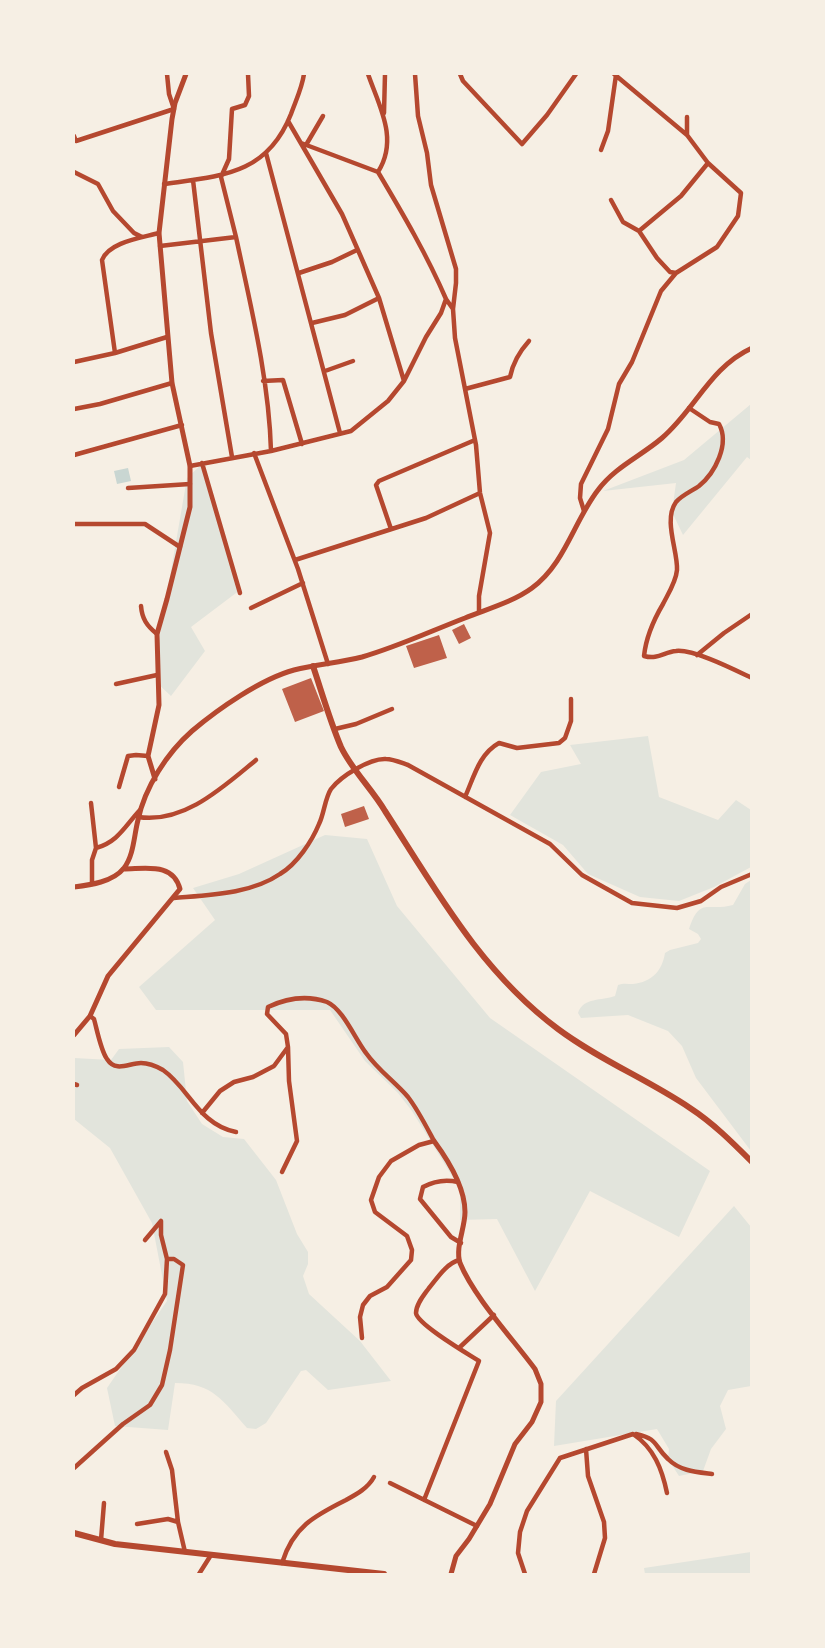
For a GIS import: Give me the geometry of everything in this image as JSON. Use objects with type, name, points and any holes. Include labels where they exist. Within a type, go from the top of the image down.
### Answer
[{"type":"main road","points":[[313,666],[342,749],[378,800],[465,935],[490,967],[555,1028],[582,1047],[693,1109],[752,1162]]},
{"type":"main road","points":[[74,1533],[115,1544],[384,1575]]},
{"type":"street","points":[[166,74],[174,109]]},
{"type":"street","points":[[155,779],[148,756],[159,705],[157,634],[190,507],[190,466],[172,383],[159,233],[174,109],[186,74]]},
{"type":"street","points":[[248,74],[249,96],[244,105],[232,110],[229,159],[221,177],[253,319],[270,427],[271,451]]},
{"type":"street","points":[[164,184],[221,177],[258,160],[276,143],[288,121],[304,74]]},
{"type":"street","points":[[368,74],[384,115],[389,137],[384,164],[378,172]]},
{"type":"street","points":[[384,115],[385,74]]},
{"type":"street","points":[[415,74],[418,116],[427,153],[431,185],[456,269],[453,309],[455,338],[475,440],[480,493],[490,533],[479,596],[479,612]]},
{"type":"street","points":[[460,74],[463,81],[522,144],[547,115],[576,74]]},
{"type":"street","points":[[584,511],[580,498],[581,484],[608,429],[620,384],[632,362],[661,291],[676,273],[717,247],[738,216],[741,193],[708,163],[687,135],[615,74]]},
{"type":"street","points":[[601,150],[608,130],[615,74]]},
{"type":"street","points":[[74,136],[76,141],[174,109]]},
{"type":"street","points":[[304,144],[323,116]]},
{"type":"street","points":[[687,117],[687,135]]},
{"type":"street","points":[[288,121],[304,144],[342,214],[379,298],[404,381]]},
{"type":"street","points":[[304,144],[378,172],[417,237],[453,309]]},
{"type":"street","points":[[266,153],[340,434]]},
{"type":"street","points":[[639,231],[681,196],[708,163]]},
{"type":"street","points":[[74,172],[98,184],[112,212],[134,233],[142,237]]},
{"type":"street","points":[[193,180],[211,333],[232,457]]},
{"type":"street","points":[[611,200],[623,222],[639,231],[657,258],[670,272],[676,273]]},
{"type":"street","points":[[115,352],[102,260],[105,252],[113,247],[159,233]]},
{"type":"street","points":[[160,246],[236,237]]},
{"type":"street","points":[[299,273],[332,262],[357,250]]},
{"type":"street","points":[[312,323],[345,315],[379,298]]},
{"type":"street","points":[[190,466],[302,444],[340,434],[364,422],[388,401],[404,381],[421,345],[441,313],[446,299]]},
{"type":"street","points":[[74,362],[167,337]]},
{"type":"street","points":[[465,389],[510,377],[513,363],[529,341]]},
{"type":"street","points":[[74,887],[111,878],[123,869],[131,852],[141,808],[155,779],[173,751],[206,721],[269,679],[296,669],[364,656],[519,596],[539,583],[555,564],[599,488],[660,439],[723,366],[752,348]]},
{"type":"street","points":[[325,371],[353,361]]},
{"type":"street","points":[[263,381],[284,380],[302,444]]},
{"type":"street","points":[[74,409],[100,404],[172,383]]},
{"type":"street","points":[[689,408],[710,422],[719,424],[723,431],[723,446],[713,470],[701,484],[676,502],[671,513],[672,547],[677,572],[649,632],[644,656],[651,658],[676,651],[697,655],[752,678]]},
{"type":"street","points":[[74,455],[182,425]]},
{"type":"street","points":[[391,529],[376,485],[379,481],[475,440]]},
{"type":"street","points":[[254,453],[295,560],[328,664]]},
{"type":"street","points":[[201,463],[240,593]]},
{"type":"street","points":[[128,488],[190,484]]},
{"type":"street","points":[[295,560],[426,518],[480,493]]},
{"type":"street","points":[[74,524],[145,524],[180,547]]},
{"type":"street","points":[[251,608],[303,583]]},
{"type":"street","points":[[141,606],[142,617],[157,634]]},
{"type":"street","points":[[697,655],[752,614]]},
{"type":"street","points":[[116,684],[157,675]]},
{"type":"street","points":[[465,797],[483,755],[489,748],[499,743],[517,748],[559,743],[565,738],[571,721],[571,699]]},
{"type":"street","points":[[335,729],[356,724],[392,709]]},
{"type":"street","points":[[119,788],[128,756],[148,756]]},
{"type":"street","points":[[174,898],[262,885],[283,873],[307,847],[319,824],[331,790],[368,762],[387,759],[408,765],[550,844],[582,875],[632,903],[677,908],[701,901],[721,887],[752,874]]},
{"type":"street","points":[[138,817],[151,819],[183,811],[206,799],[256,760]]},
{"type":"street","points":[[91,803],[96,848],[92,860],[92,884]]},
{"type":"street","points":[[96,848],[109,844],[120,835],[141,808]]},
{"type":"street","points":[[74,1035],[90,1016],[108,976],[180,889],[177,878],[168,870],[123,869]]},
{"type":"street","points":[[282,1172],[297,1141],[289,1081],[286,1034],[267,1014],[268,1007],[281,1001],[306,997],[336,1007],[367,1055],[407,1097],[425,1123],[458,1182],[465,1212],[459,1260],[473,1287],[534,1369],[541,1384],[541,1402],[532,1422],[515,1444],[490,1504],[456,1556],[451,1575]]},
{"type":"street","points":[[90,1016],[94,1019],[107,1059],[115,1066],[124,1067],[139,1063],[155,1066],[164,1071],[202,1113],[224,1129],[236,1132]]},
{"type":"street","points":[[202,1113],[219,1091],[234,1082],[253,1077],[274,1066],[288,1047]]},
{"type":"street","points":[[362,1338],[360,1317],[363,1305],[370,1296],[387,1287],[411,1260],[412,1250],[407,1236],[375,1212],[371,1200],[379,1177],[391,1161],[419,1145],[434,1141]]},
{"type":"street","points":[[458,1182],[449,1180],[431,1183],[423,1187],[420,1199],[452,1237],[460,1243]]},
{"type":"street","points":[[74,1395],[116,1369],[134,1350],[165,1294],[167,1260],[161,1235],[161,1221],[146,1240]]},
{"type":"street","points":[[74,1468],[123,1424],[150,1405],[162,1384],[170,1350],[183,1265],[174,1259],[167,1260]]},
{"type":"street","points":[[424,1500],[479,1361],[429,1328],[417,1317],[416,1312],[419,1304],[450,1263],[459,1260]]},
{"type":"street","points":[[459,1348],[494,1315]]},
{"type":"street","points":[[633,1434],[644,1441],[657,1459],[663,1472],[667,1493]]},
{"type":"street","points":[[525,1575],[518,1553],[520,1532],[527,1511],[560,1458],[633,1434],[650,1437],[668,1460],[683,1470],[712,1474]]},
{"type":"street","points":[[586,1449],[588,1476],[604,1522],[605,1538],[594,1575]]},
{"type":"street","points":[[166,1452],[172,1470],[178,1522],[186,1552]]},
{"type":"street","points":[[282,1563],[287,1548],[300,1529],[319,1514],[370,1485],[374,1477]]},
{"type":"street","points":[[390,1483],[477,1526]]},
{"type":"street","points":[[101,1540],[104,1503]]},
{"type":"street","points":[[137,1524],[168,1519],[178,1522]]},
{"type":"street","points":[[199,1575],[211,1555]]},
{"type":"street","points":[[316,1575],[320,1568]]},
{"type":"shaded area","points":[[751,404],[751,460],[747,457],[683,535],[672,512],[676,483],[603,491],[684,460]]},
{"type":"shaded area","points":[[201,465],[240,590],[191,627],[205,651],[171,696],[156,682],[157,652],[187,478]]},
{"type":"shaded area","points":[[128,468],[131,481],[117,484],[114,471]]},
{"type":"shaded area","points":[[648,736],[659,797],[718,820],[736,800],[751,810],[751,867],[714,887],[679,901],[640,897],[588,874],[563,845],[510,815],[541,772],[581,764],[570,745]]},
{"type":"shaded area","points":[[325,835],[367,839],[397,906],[490,1018],[710,1171],[679,1237],[590,1191],[535,1291],[497,1219],[460,1220],[460,1189],[412,1111],[398,1093],[365,1061],[330,1010],[156,1010],[139,987],[215,920],[193,888],[239,874]]},
{"type":"shaded area","points":[[751,880],[751,1151],[696,1078],[682,1046],[668,1031],[628,1015],[581,1018],[578,1013],[580,1008],[588,1002],[615,996],[618,985],[640,983],[651,978],[659,970],[665,953],[670,950],[698,943],[701,939],[698,934],[689,929],[697,912],[705,907],[733,905],[745,884]]},
{"type":"shaded area","points":[[169,1047],[183,1062],[187,1101],[202,1124],[223,1137],[244,1139],[276,1180],[297,1234],[308,1252],[308,1264],[303,1276],[309,1294],[360,1341],[391,1381],[328,1390],[306,1370],[301,1371],[266,1423],[256,1429],[247,1428],[224,1402],[208,1390],[199,1386],[175,1383],[168,1430],[115,1426],[107,1388],[167,1301],[152,1223],[110,1148],[74,1119],[74,1058],[111,1060],[119,1049]]},
{"type":"shaded area","points":[[734,1206],[751,1227],[751,1386],[728,1390],[720,1406],[726,1429],[711,1449],[703,1471],[679,1476],[668,1459],[669,1449],[657,1429],[554,1446],[556,1401]]},
{"type":"shaded area","points":[[751,1552],[751,1574],[645,1574],[644,1568]]},
{"type":"building","points":[[464,624],[471,638],[459,644],[452,630]]},
{"type":"building","points":[[439,635],[447,658],[414,668],[406,646]]},
{"type":"building","points":[[311,678],[324,711],[295,722],[282,689]]},
{"type":"building","points":[[364,806],[369,819],[345,827],[341,814]]}]
